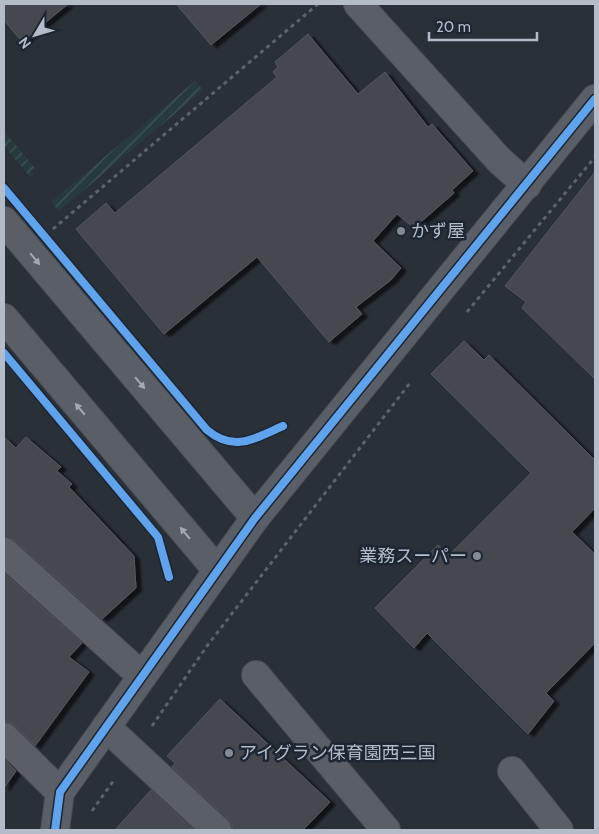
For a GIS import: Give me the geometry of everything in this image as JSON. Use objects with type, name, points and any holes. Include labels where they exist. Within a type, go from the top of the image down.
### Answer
[{"type":"street","points":[[358,4],[499,160],[527,185]]},
{"type":"street","points":[[56,830],[60,792],[255,518],[592,108]]},
{"type":"street","points":[[4,221],[255,518]]},
{"type":"street","points":[[4,318],[217,570]]},
{"type":"street","points":[[4,552],[142,676]]},
{"type":"street","points":[[256,675],[386,830]]},
{"type":"street","points":[[106,727],[217,830]]},
{"type":"street","points":[[4,737],[60,792]]},
{"type":"street","points":[[512,771],[559,830]]},
{"type":"path","points":[[28,250],[318,4]]},
{"type":"path","points":[[465,315],[595,157]]},
{"type":"path","points":[[89,815],[207,646],[410,383]]},
{"type":"green space","points":[[195,81],[203,90],[59,211],[51,202]]},
{"type":"green space","points":[[4,131],[35,168],[31,171],[34,174],[30,177],[4,146]]},
{"type":"building","points":[[4,4],[68,4],[22,42],[4,20]]},
{"type":"building","points":[[176,4],[261,4],[211,45]]},
{"type":"building","points":[[308,34],[358,94],[385,72],[428,127],[432,124],[473,171],[452,190],[454,193],[414,228],[397,214],[373,241],[401,268],[391,280],[356,307],[362,314],[329,342],[257,257],[164,334],[76,229],[106,203],[115,213],[277,77],[273,72],[278,67],[275,62]]},
{"type":"building","points":[[595,172],[595,379],[522,308],[526,302],[505,286]]},
{"type":"building","points":[[464,341],[484,360],[489,355],[595,460],[595,508],[572,532],[595,554],[595,643],[546,693],[554,701],[528,734],[427,633],[414,648],[375,608],[438,545],[449,555],[531,473],[431,374]]},
{"type":"building","points":[[4,437],[16,448],[26,437],[61,467],[57,471],[72,484],[69,487],[134,556],[136,588],[102,619],[14,540],[4,537]]},
{"type":"building","points":[[4,573],[82,643],[69,657],[89,672],[35,746],[15,726],[4,722]]},
{"type":"building","points":[[220,699],[330,802],[303,830],[232,830],[232,825],[228,819],[172,767],[175,763],[167,756]]},
{"type":"building","points":[[4,759],[16,771],[4,788]]},
{"type":"building","points":[[151,790],[194,830],[115,830]]},
{"type":"cycle path","points":[[55,830],[60,792],[255,518],[595,99]]},
{"type":"cycle path","points":[[4,188],[207,430],[217,437],[236,442],[254,439],[283,426]]},
{"type":"cycle path","points":[[4,353],[158,537],[169,577]]},
{"type":"place","name":"かず屋","points":[[401,231]]},
{"type":"place","name":"業務スーパー","points":[[477,556]]},
{"type":"place","name":"アイグラン保育園西三国","points":[[229,753]]}]
